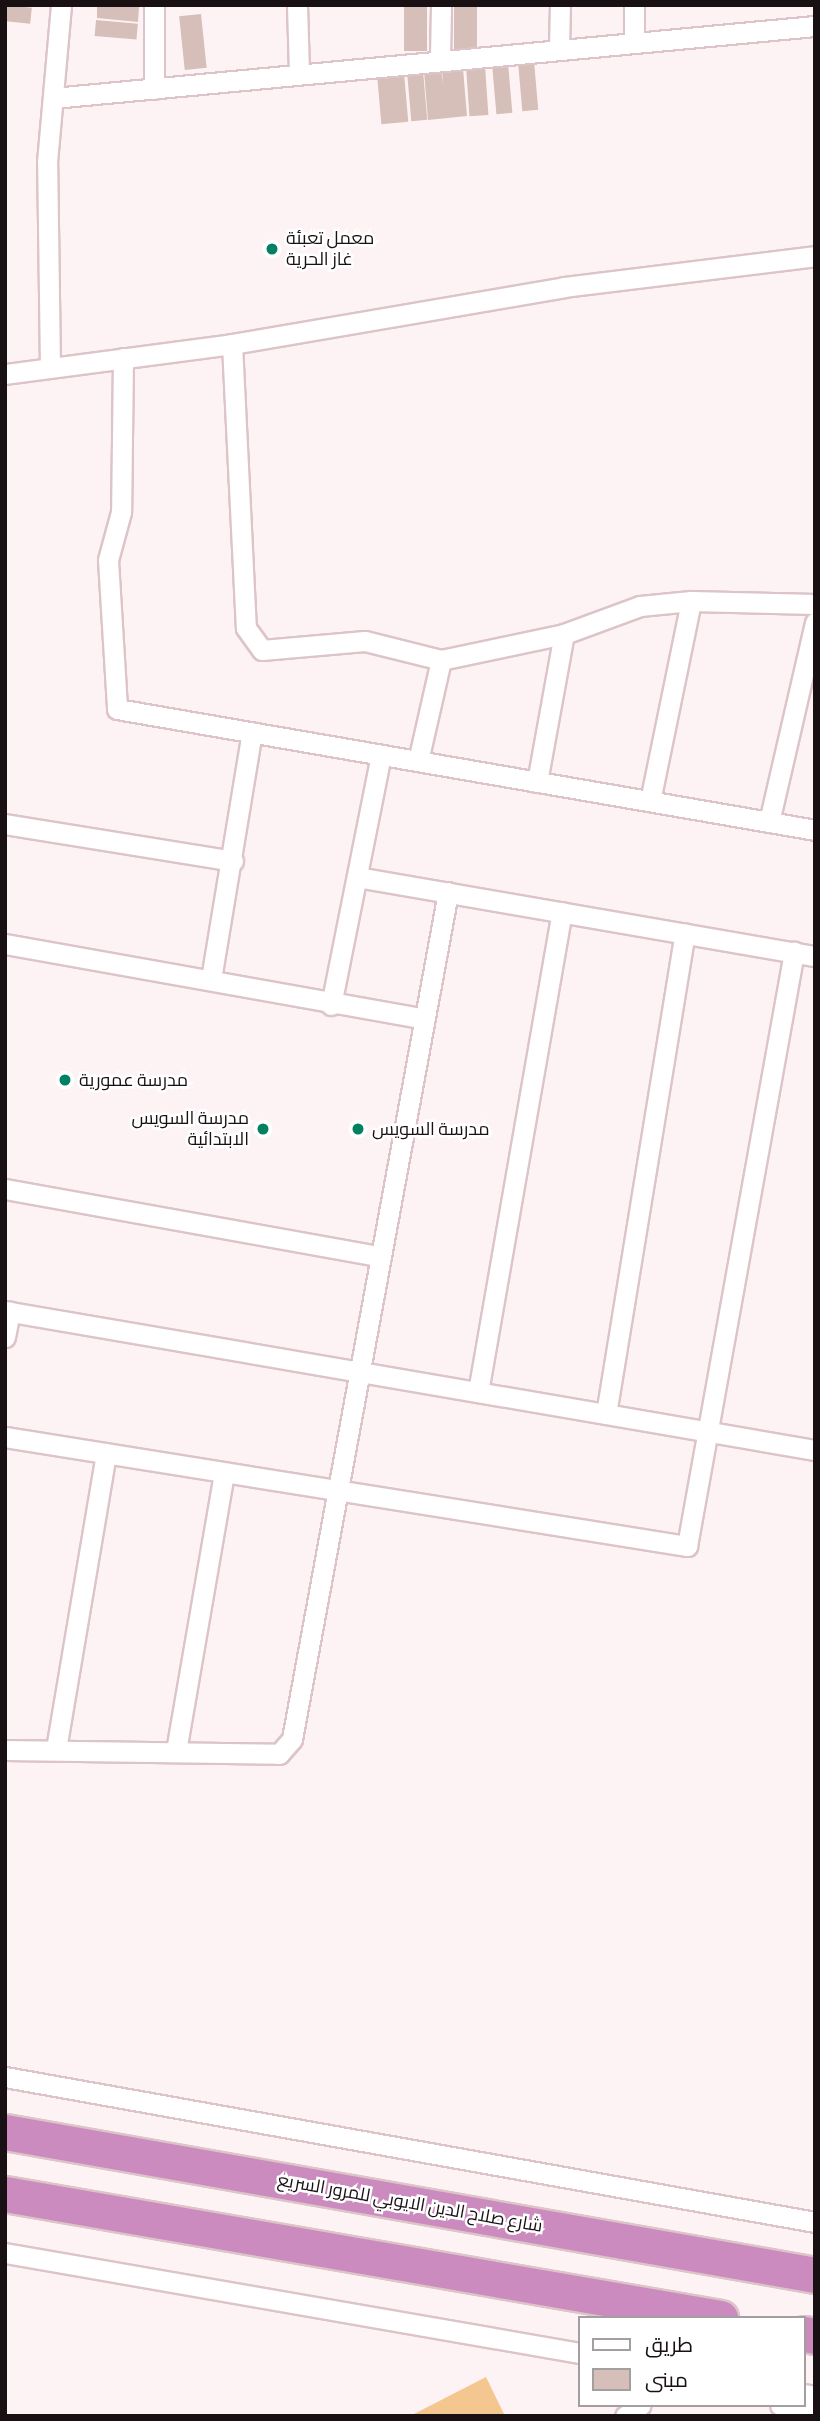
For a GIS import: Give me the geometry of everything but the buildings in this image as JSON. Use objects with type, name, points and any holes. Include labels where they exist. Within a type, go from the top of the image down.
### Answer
[{"type":"highway","name":"شارع صلاح الدين الايوبي للمرور السريع","points":[[5,2132],[815,2275]]},
{"type":"highway","points":[[5,2193],[709,2316]]},
{"type":"street","points":[[50,367],[47,162],[61,5]]},
{"type":"street","points":[[154,5],[154,89]]},
{"type":"street","points":[[297,5],[299,74]]},
{"type":"street","points":[[440,58],[441,5]]},
{"type":"street","points":[[558,48],[559,5]]},
{"type":"street","points":[[634,5],[634,41]]},
{"type":"street","points":[[54,98],[440,58],[815,26]]},
{"type":"street","points":[[5,374],[232,344],[564,287],[815,256]]},
{"type":"street","points":[[232,344],[246,628],[253,644],[279,652],[365,641],[441,660],[564,634],[640,606],[691,600],[815,604]]},
{"type":"street","points":[[123,358],[121,512],[108,560],[117,709],[815,830]]},
{"type":"street","points":[[650,802],[691,600]]},
{"type":"street","points":[[769,822],[815,622]]},
{"type":"street","points":[[537,782],[564,634]]},
{"type":"street","points":[[418,761],[441,660]]},
{"type":"street","points":[[211,979],[233,861],[252,732]]},
{"type":"street","points":[[331,1005],[381,754]]},
{"type":"street","points":[[5,824],[233,861]]},
{"type":"street","points":[[356,877],[815,956]]},
{"type":"street","points":[[5,1750],[286,1750],[448,892]]},
{"type":"street","points":[[478,1392],[562,912]]},
{"type":"street","points":[[606,1414],[685,933]]},
{"type":"street","points":[[5,944],[211,979],[331,1005],[424,1019]]},
{"type":"street","points":[[5,1437],[687,1546],[711,1432],[794,952]]},
{"type":"street","points":[[5,1189],[379,1256]]},
{"type":"street","points":[[5,1337],[8,1311],[815,1450]]},
{"type":"street","points":[[55,1749],[106,1453]]},
{"type":"street","points":[[176,1751],[224,1474]]},
{"type":"street","points":[[5,2077],[815,2222]]},
{"type":"street","points":[[5,2253],[578,2353]]},
{"type":"street","points":[[786,2407],[815,2416]]},
{"type":"shaded area","points":[[486,2377],[505,2416],[410,2416]]},
{"type":"place","name":"معمل تعبئة غاز الحرية","points":[[272,249]]},
{"type":"place","name":"مدرسة عمورية","points":[[65,1080]]},
{"type":"place","name":"مدرسة السويس الابتدائية","points":[[263,1129]]},
{"type":"place","name":"مدرسة السويس","points":[[358,1129]]}]
